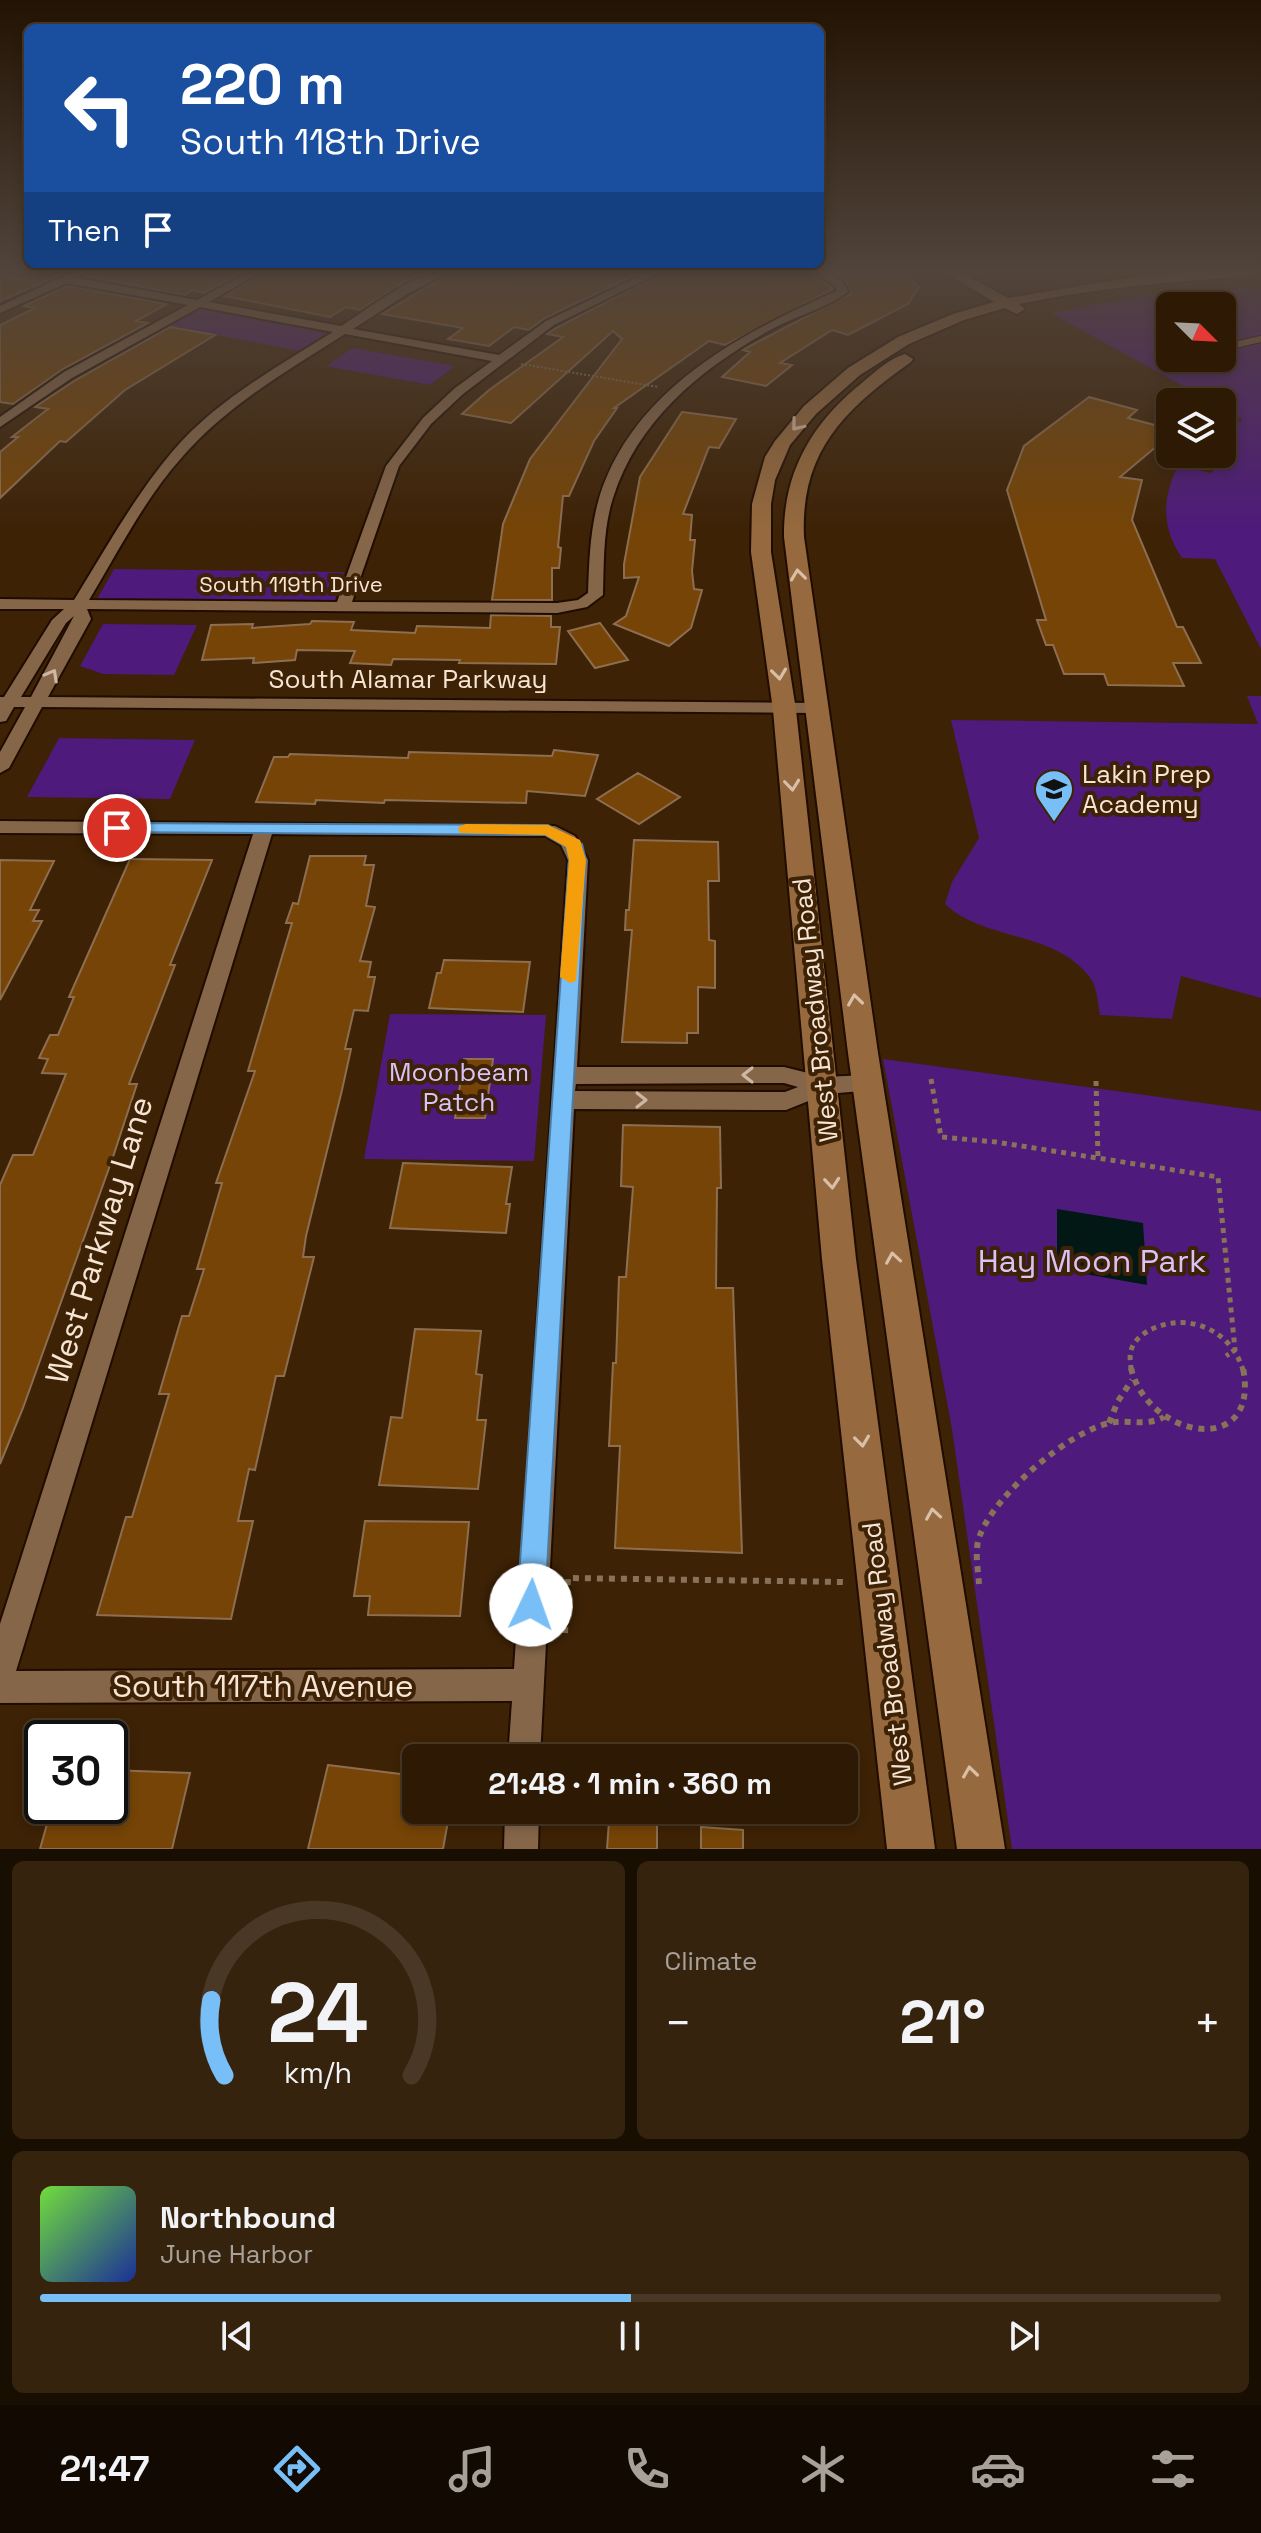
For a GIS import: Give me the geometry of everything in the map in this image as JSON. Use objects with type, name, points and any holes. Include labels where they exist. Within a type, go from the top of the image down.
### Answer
[{"type":"main road","name":"West Broadway Road","points":[[872,358],[829,390],[797,424],[775,455],[761,503],[760,550],[800,708],[866,1084],[941,1561],[981,1849]]},
{"type":"main road","name":"West Broadway Road","points":[[905,358],[871,382],[839,412],[812,449],[798,480],[793,519],[800,708],[824,1086],[839,1254],[911,1849]]},
{"type":"street","points":[[0,423],[68,375],[98,358]]},
{"type":"street","points":[[3,707],[60,620],[78,605],[148,492],[178,453],[253,387],[297,358]]},
{"type":"street","points":[[676,390],[713,358]]},
{"type":"street","points":[[343,607],[393,466],[427,421],[500,359]]},
{"type":"street","name":"South 119th Drive","points":[[0,604],[557,608],[582,604],[595,595],[599,533],[606,498],[622,458],[649,418],[676,390]]},
{"type":"street","points":[[0,768],[83,619],[78,605]]},
{"type":"street","name":"South Alamar Parkway","points":[[3,707],[37,702],[800,708]]},
{"type":"street","points":[[0,827],[548,830],[574,844],[578,860],[524,1744]]},
{"type":"street","name":"West Parkway Lane","points":[[0,1673],[264,829]]},
{"type":"street","points":[[563,1088],[786,1101],[824,1086],[866,1084]]},
{"type":"street","name":"South 117th Avenue","points":[[0,1687],[526,1685]]},
{"type":"street","points":[[521,1849],[522,1824]]},
{"type":"path","points":[[500,359],[676,390]]},
{"type":"path","points":[[931,1079],[941,1137],[1218,1177],[1235,1350]]},
{"type":"path","points":[[1096,1081],[1098,1158]]},
{"type":"path","points":[[1246,1415],[1236,1424],[1206,1431],[1188,1428],[1164,1417],[1143,1398],[1132,1380],[1129,1354],[1134,1341],[1155,1324],[1169,1321],[1202,1326],[1235,1350],[1250,1373]]},
{"type":"path","points":[[1226,1356],[1235,1350]]},
{"type":"path","points":[[1109,1423],[1118,1401],[1132,1380]]},
{"type":"path","points":[[979,1584],[977,1559],[980,1533],[1009,1494],[1056,1451],[1109,1423],[1158,1422],[1164,1417]]},
{"type":"path","points":[[565,1633],[568,1578],[845,1582]]},
{"type":"green space","points":[[338,358],[411,358],[455,366],[430,385],[326,366]]},
{"type":"green space","points":[[1133,358],[1156,358],[1156,371]]},
{"type":"green space","points":[[1236,358],[1261,358],[1261,649],[1215,559],[1182,558],[1170,535],[1166,512],[1169,490],[1177,468],[1211,473],[1216,468],[1236,468],[1236,423],[1243,420],[1236,416],[1236,388],[1187,388],[1158,372],[1236,372]]},
{"type":"green space","points":[[114,569],[344,572],[335,600],[97,599]]},
{"type":"green space","points":[[103,624],[197,625],[174,675],[103,674],[80,666]]},
{"type":"green space","points":[[1247,696],[1261,696],[1261,998],[1181,976],[1172,1019],[1100,1015],[1093,983],[1076,963],[1040,944],[980,925],[945,904],[952,882],[979,838],[951,720],[1258,724]]},
{"type":"green space","points":[[59,738],[195,740],[170,799],[27,797]]},
{"type":"green space","name":"Moonbeam Patch","points":[[390,1014],[546,1015],[534,1161],[364,1159]]},
{"type":"green space","name":"Hay Moon Park","points":[[883,1059],[1261,1111],[1261,1849],[1012,1849],[952,1429]]},
{"type":"water","points":[[1057,1209],[1143,1223],[1147,1285],[1057,1269]]},
{"type":"building","points":[[0,358],[83,358],[13,404],[0,402]]},
{"type":"building","points":[[114,358],[177,358],[125,390],[66,442],[60,441],[0,498],[0,452],[18,437],[12,437],[48,409],[35,407]]},
{"type":"building","points":[[533,358],[583,358],[511,423],[462,414]]},
{"type":"building","points":[[607,358],[684,358],[614,408],[617,408],[594,441],[569,496],[563,496],[559,568],[552,568],[552,600],[492,600],[503,524],[530,459]]},
{"type":"building","points":[[743,358],[787,358],[780,363],[792,365],[766,386],[722,377]]},
{"type":"building","points":[[1089,397],[1137,410],[1128,418],[1156,425],[1156,447],[1120,477],[1142,480],[1132,520],[1177,627],[1183,627],[1201,663],[1173,663],[1184,686],[1108,685],[1104,674],[1064,674],[1053,645],[1046,645],[1037,620],[1046,620],[1007,490],[1024,446]]},
{"type":"building","points":[[682,412],[736,419],[719,448],[709,447],[683,514],[692,515],[690,540],[695,540],[694,589],[702,590],[691,628],[669,646],[614,624],[626,616],[639,577],[624,578],[624,564],[640,477]]},
{"type":"building","points":[[491,615],[551,616],[551,627],[560,627],[556,664],[393,659],[391,665],[350,663],[355,651],[297,650],[295,660],[253,663],[254,658],[202,660],[211,625],[253,624],[252,628],[310,624],[312,621],[354,622],[351,630],[415,633],[417,626],[490,628]]},
{"type":"building","points":[[600,623],[628,660],[595,668],[568,631]]},
{"type":"building","points":[[554,750],[598,755],[585,796],[527,791],[526,803],[385,800],[384,803],[316,800],[315,804],[256,802],[274,757],[288,757],[290,754],[408,758],[409,752],[552,756]]},
{"type":"building","points":[[638,773],[680,797],[639,824],[597,799]]},
{"type":"building","points":[[634,840],[718,842],[719,881],[708,881],[709,940],[715,941],[715,988],[698,987],[698,1033],[687,1033],[687,1043],[622,1042],[632,930],[625,930],[626,910],[629,910]]},
{"type":"building","points":[[310,856],[366,856],[364,865],[374,865],[366,906],[375,907],[360,961],[371,962],[368,977],[375,977],[368,1011],[354,1010],[345,1049],[351,1049],[306,1236],[303,1257],[314,1257],[284,1376],[276,1376],[255,1470],[249,1469],[238,1521],[253,1521],[231,1619],[97,1615],[126,1517],[132,1517],[169,1394],[159,1394],[182,1316],[189,1316],[204,1269],[197,1269],[222,1183],[216,1183],[255,1071],[248,1071],[292,923],[286,923],[293,903],[298,904]]},
{"type":"building","points":[[130,859],[212,860],[170,965],[175,965],[129,1084],[137,1084],[113,1157],[0,1464],[0,1185],[13,1155],[33,1155],[66,1074],[42,1073],[48,1059],[39,1058],[50,1035],[58,1035],[74,997],[69,997]]},
{"type":"building","points":[[0,860],[54,861],[30,910],[39,910],[33,921],[42,921],[0,1000]]},
{"type":"building","points":[[444,960],[530,962],[523,1012],[429,1008],[437,973],[441,973]]},
{"type":"building","points":[[464,1059],[493,1059],[485,1118],[455,1118]]},
{"type":"building","points":[[623,1125],[720,1127],[721,1188],[717,1188],[716,1288],[733,1288],[742,1553],[615,1548],[620,1446],[609,1446],[613,1363],[616,1363],[619,1277],[626,1277],[633,1187],[621,1186]]},
{"type":"building","points":[[403,1163],[512,1167],[506,1204],[510,1204],[506,1233],[390,1228]]},
{"type":"building","points":[[415,1329],[481,1331],[476,1374],[482,1375],[477,1420],[486,1420],[478,1489],[379,1485],[391,1417],[402,1418]]},
{"type":"building","points":[[365,1521],[469,1522],[460,1616],[368,1615],[370,1596],[354,1596]]},
{"type":"building","points":[[328,1765],[402,1774],[402,1824],[447,1824],[443,1849],[308,1849]]},
{"type":"building","points":[[128,1771],[190,1773],[172,1849],[40,1849],[47,1824],[128,1824]]},
{"type":"building","points":[[609,1824],[657,1824],[657,1849],[607,1849]]},
{"type":"building","points":[[701,1827],[743,1830],[743,1849],[701,1849]]},
{"type":"slow traffic","points":[[466,829],[548,830],[574,844],[578,860],[570,977]]},
{"type":"place","name":"Lakin Prep Academy","points":[[1054,823]]},
{"type":"route","points":[[117,828],[548,830],[574,844],[578,860],[531,1605]]}]
